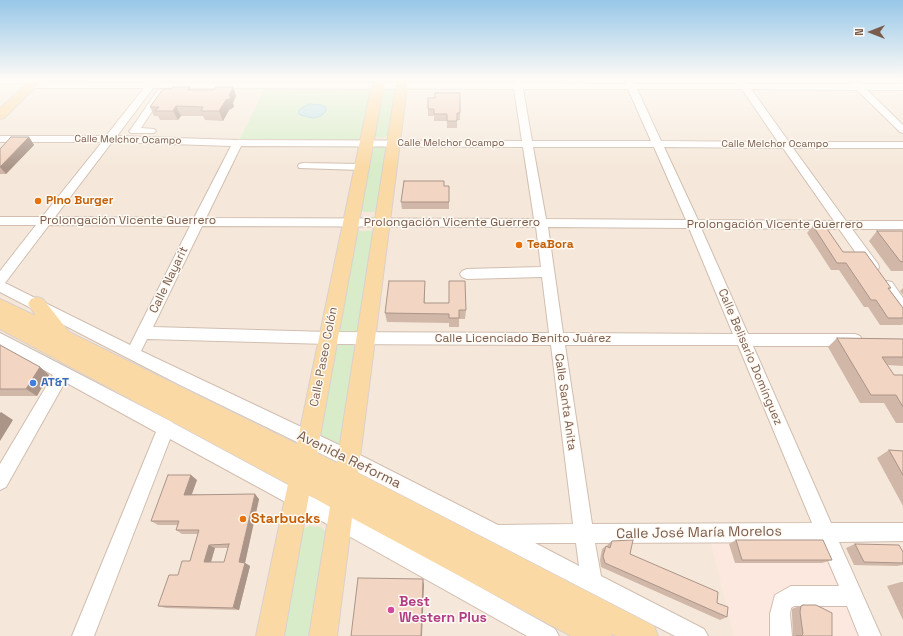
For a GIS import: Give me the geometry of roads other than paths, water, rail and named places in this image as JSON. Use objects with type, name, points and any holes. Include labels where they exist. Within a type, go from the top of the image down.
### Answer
[{"type":"main road","name":"Calle Paseo Colón","points":[[270,636],[373,109]]},
{"type":"main road","points":[[323,636],[398,109]]},
{"type":"main road","points":[[37,304],[62,337]]},
{"type":"main road","name":"Avenida Reforma","points":[[0,306],[62,337],[303,469]]},
{"type":"main road","name":"Avenida Reforma","points":[[0,321],[644,636]]},
{"type":"main road","name":"Avenida Reforma","points":[[343,489],[598,636]]},
{"type":"street","points":[[0,280],[133,109]]},
{"type":"street","points":[[150,109],[134,131],[163,131],[157,140]]},
{"type":"street","name":"Calle Santa Anita","points":[[521,109],[541,223],[556,339],[592,583]]},
{"type":"street","name":"Calle Belisario Domínguez","points":[[642,109],[694,225],[870,636]]},
{"type":"street","points":[[760,109],[903,308]]},
{"type":"street","points":[[881,109],[903,130]]},
{"type":"street","name":"Calle Melchor Ocampo","points":[[2,144],[13,139],[110,139],[237,143],[657,143],[903,145]]},
{"type":"street","name":"Calle Nayarit","points":[[133,353],[237,143]]},
{"type":"street","points":[[302,166],[361,166]]},
{"type":"street","name":"Prolongación Vicente Guerrero","points":[[0,221],[903,225]]},
{"type":"street","points":[[467,274],[547,272]]},
{"type":"street","name":"Avenida Reforma","points":[[0,286],[133,353],[303,469],[343,489],[496,534],[697,636]]},
{"type":"street","name":"Calle Licenciado Benito Juárez","points":[[143,333],[328,338],[872,340]]},
{"type":"street","name":"Avenida Reforma","points":[[0,339],[166,427],[303,469]]},
{"type":"street","points":[[0,481],[62,372]]},
{"type":"street","points":[[83,636],[166,427]]},
{"type":"street","name":"Avenida Reforma","points":[[343,489],[528,630],[548,636]]},
{"type":"street","name":"Calle José María Morelos","points":[[496,534],[903,532]]},
{"type":"street","points":[[781,636],[780,614],[782,602],[791,596],[853,596]]},
{"type":"water","points":[[300,109],[326,109],[326,111],[321,116],[313,118],[300,115],[298,111]]},
{"type":"place","name":"Pino Burger","points":[[38,201]]},
{"type":"place","name":"TeaBora","points":[[519,245]]},
{"type":"place","name":"AT&T","points":[[33,383]]},
{"type":"place","name":"Starbucks","points":[[243,519]]},
{"type":"place","name":"Best Western Plus","points":[[391,610]]}]
